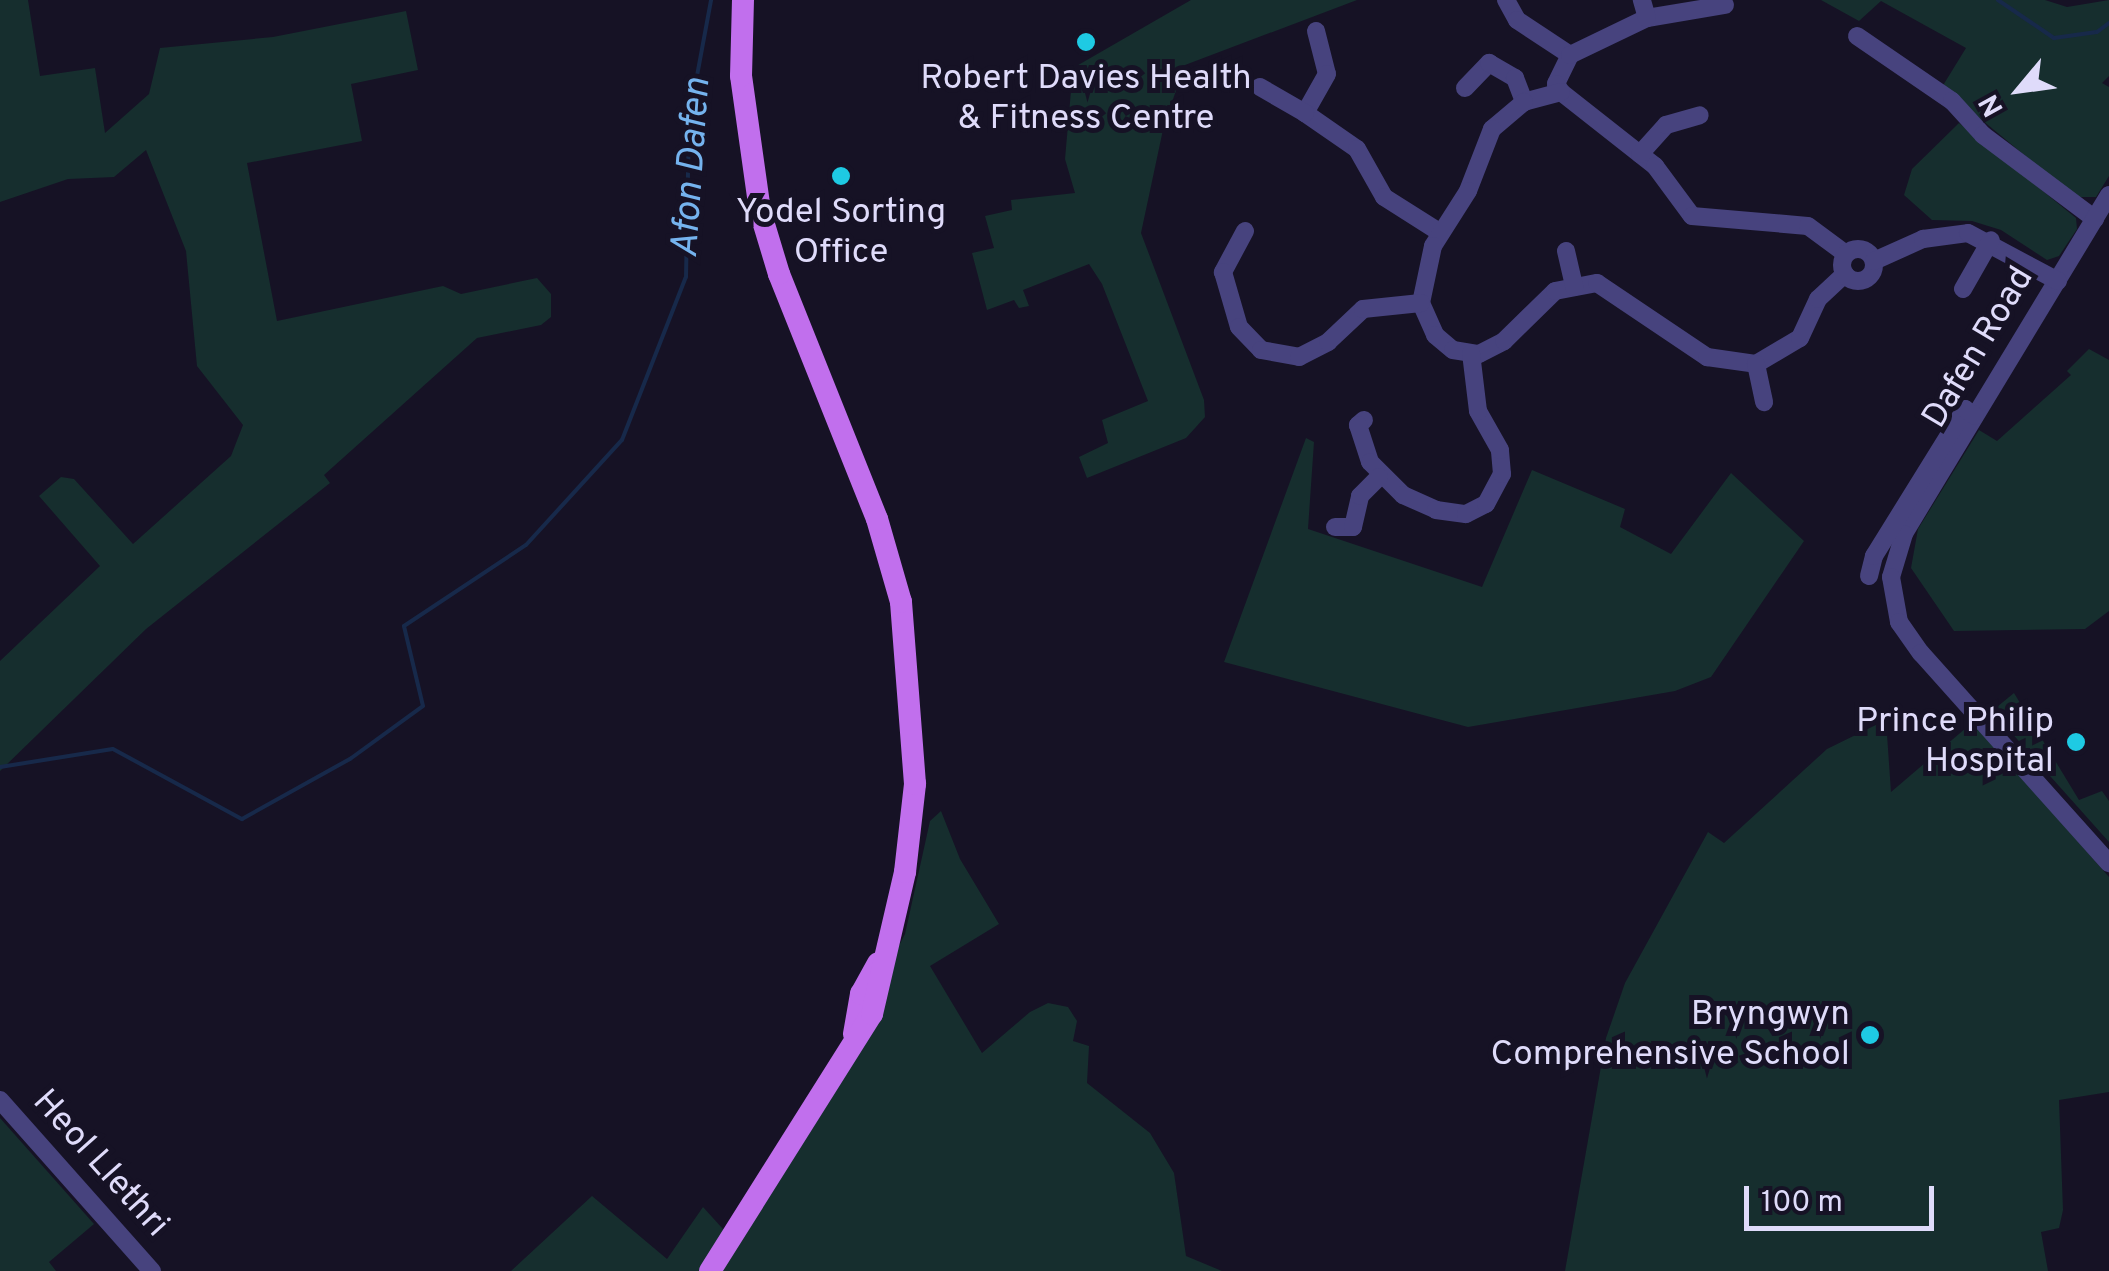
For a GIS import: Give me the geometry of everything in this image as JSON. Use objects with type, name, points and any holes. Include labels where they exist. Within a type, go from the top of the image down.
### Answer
[{"type":"main road","points":[[710,1271],[799,1135],[854,1034],[861,994],[883,957],[904,872],[916,784],[901,602],[877,518],[778,274],[760,211],[742,93],[743,0]]},
{"type":"street","points":[[1506,0],[1517,20],[1570,54]]},
{"type":"street","points":[[1724,5],[1644,9],[1570,54],[1556,84],[1640,154],[1692,216],[1808,226],[1846,254],[1865,250],[1874,262]]},
{"type":"street","points":[[1306,114],[1327,74],[1316,30]]},
{"type":"street","points":[[1857,36],[1952,100],[1982,135],[2095,219]]},
{"type":"street","points":[[1465,88],[1489,62],[1514,78],[1524,102]]},
{"type":"street","points":[[1260,87],[1357,149],[1384,197],[1441,233]]},
{"type":"street","points":[[1562,92],[1524,102],[1492,129],[1468,191],[1441,233],[1420,303],[1435,335],[1453,350],[1472,353],[1504,341],[1555,291],[1597,283],[1707,358],[1756,364],[1800,338],[1825,289],[1844,274],[1846,254]]},
{"type":"street","points":[[1640,154],[1666,125],[1700,114]]},
{"type":"street","name":"Dafen Road","points":[[2109,196],[1904,534],[1891,577],[1899,622],[2109,863]]},
{"type":"street","points":[[1245,230],[1223,272],[1239,327],[1262,350],[1298,358],[1328,342],[1363,309],[1420,303]]},
{"type":"street","points":[[1844,274],[1862,280],[1874,262],[1946,233],[1991,240],[2058,281]]},
{"type":"street","points":[[1962,289],[1991,240]]},
{"type":"street","points":[[1566,250],[1574,287]]},
{"type":"street","points":[[1364,420],[1358,425],[1379,477],[1436,510],[1466,514],[1497,493],[1500,450],[1478,412],[1472,353]]},
{"type":"street","points":[[1756,364],[1764,402]]},
{"type":"street","points":[[1869,576],[1874,556],[1965,410],[1975,416]]},
{"type":"street","points":[[1336,527],[1353,526],[1360,496],[1379,477]]},
{"type":"street","name":"Heol Llethri","points":[[0,1100],[152,1271]]},
{"type":"green space","points":[[0,0],[28,0],[40,76],[95,68],[105,133],[149,94],[160,48],[273,37],[406,11],[418,70],[351,84],[362,141],[247,163],[277,321],[443,286],[461,294],[537,278],[551,294],[551,317],[541,325],[477,338],[324,475],[330,483],[146,629],[0,771],[0,661],[100,566],[39,496],[61,477],[74,479],[133,544],[231,456],[243,425],[197,366],[186,251],[146,150],[114,177],[68,179],[0,202]]},
{"type":"green space","points":[[1191,0],[1357,0],[1185,65],[1164,125],[1141,233],[1204,400],[1205,417],[1186,438],[1087,478],[1079,457],[1108,443],[1102,420],[1148,401],[1102,284],[1089,264],[1023,290],[1029,306],[1019,308],[1014,300],[987,310],[972,253],[994,248],[985,216],[1012,210],[1011,200],[1075,193],[1065,159],[1073,68]]},
{"type":"green space","points":[[1821,0],[2045,0],[2067,7],[2109,0],[2109,76],[2102,83],[2109,87],[2109,176],[2096,197],[2075,197],[1942,87],[1966,48],[1881,1],[1859,21]]},
{"type":"green space","points":[[1959,123],[2076,218],[2077,229],[2059,256],[2047,260],[2001,230],[1972,221],[1932,220],[1904,195],[1912,169]]},
{"type":"green space","points":[[2089,349],[2109,360],[2109,611],[2085,629],[1954,631],[1911,568],[1918,529],[1979,430],[1997,441],[2071,375],[2067,371]]},
{"type":"green space","points":[[1306,438],[1314,442],[1308,529],[1482,587],[1532,470],[1625,509],[1620,527],[1671,554],[1731,473],[1804,541],[1711,677],[1675,691],[1468,727],[1224,662]]},
{"type":"green space","points":[[2014,693],[2079,800],[2102,791],[2109,801],[2109,842],[1992,711]]},
{"type":"green space","name":"Bryngwyn Comprehensive School","points":[[1886,720],[1891,792],[1973,722],[2109,877],[2109,1092],[2059,1100],[2063,1210],[2059,1228],[2041,1232],[2048,1271],[1565,1271],[1606,1038],[1625,983],[1708,832],[1724,843],[1827,749]]},
{"type":"green space","points":[[941,811],[960,859],[999,924],[930,966],[982,1053],[1030,1012],[1048,1003],[1068,1007],[1077,1021],[1073,1041],[1089,1046],[1087,1083],[1150,1133],[1174,1173],[1186,1256],[1222,1271],[710,1271],[854,1034],[905,934],[930,821]]},
{"type":"green space","points":[[0,1118],[94,1224],[49,1262],[56,1271],[0,1271]]},
{"type":"green space","points":[[592,1196],[667,1259],[703,1207],[723,1229],[707,1271],[511,1271]]},
{"type":"waterway","name":"Afon Dafen","points":[[0,767],[113,749],[242,819],[350,759],[423,706],[404,626],[526,545],[622,440],[686,277],[689,119],[711,0]]},
{"type":"waterway","name":"Afon Dafen","points":[[1998,0],[2054,38],[2097,32],[2109,23]]},
{"type":"place","name":"Robert Davies Health & Fitness Centre","points":[[1086,42]]},
{"type":"place","name":"Yodel Sorting Office","points":[[841,176]]},
{"type":"place","name":"Prince Philip Hospital","points":[[2076,742]]},
{"type":"place","name":"Bryngwyn Comprehensive School","points":[[1870,1035]]}]
